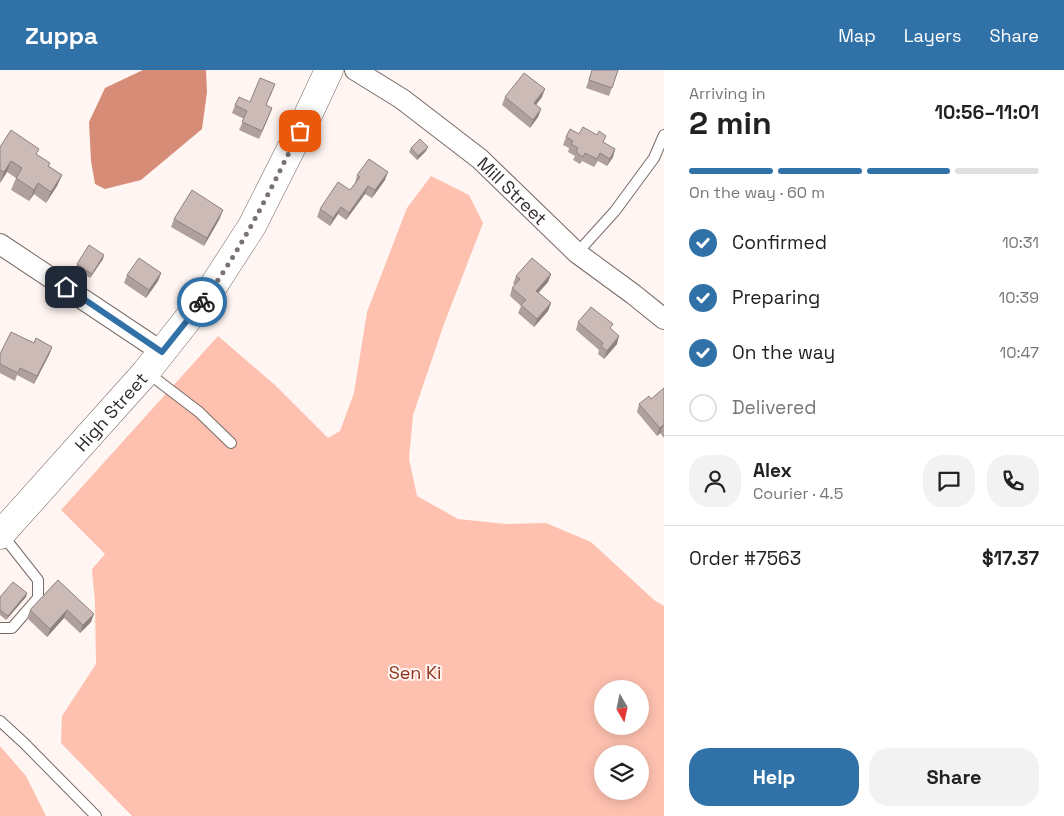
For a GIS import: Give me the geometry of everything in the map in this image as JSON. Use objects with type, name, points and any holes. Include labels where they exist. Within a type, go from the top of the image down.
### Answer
[{"type":"main road","name":"High Street","points":[[1,534],[154,362],[210,291],[252,226],[329,70]]},
{"type":"street","name":"Mill Street","points":[[355,70],[402,100],[480,159],[577,253],[664,319]]},
{"type":"street","points":[[0,244],[154,362]]},
{"type":"lane","points":[[577,253],[621,203],[654,158],[664,135]]},
{"type":"lane","points":[[154,362],[199,412],[231,443]]},
{"type":"lane","points":[[0,628],[12,628],[38,598],[38,580],[1,534]]},
{"type":"lane","points":[[0,721],[96,816]]},
{"type":"green space","name":"Sen Ki","points":[[431,176],[469,195],[483,223],[444,324],[413,415],[409,459],[417,496],[458,519],[506,524],[546,523],[591,542],[654,600],[664,606],[664,816],[132,816],[61,743],[62,716],[96,664],[95,603],[92,569],[105,554],[61,510],[218,336],[275,385],[328,438],[340,431],[354,393],[367,312],[407,208]]},
{"type":"green space","points":[[0,746],[26,776],[46,816],[0,816]]},
{"type":"shaded area","points":[[143,70],[206,70],[207,92],[202,129],[141,180],[105,189],[95,184],[91,161],[89,122],[105,88]]},
{"type":"building","points":[[592,70],[618,70],[612,88],[589,80]]},
{"type":"building","points":[[524,73],[545,89],[534,103],[541,109],[533,120],[505,97]]},
{"type":"building","points":[[260,78],[275,84],[266,105],[272,108],[262,131],[242,122],[247,111],[235,105],[239,97],[250,102]]},
{"type":"building","points":[[583,127],[597,135],[599,131],[606,136],[603,142],[615,149],[610,159],[600,153],[597,159],[585,153],[583,157],[576,152],[578,148],[571,144],[573,141],[566,137],[570,129],[579,134]]},
{"type":"building","points":[[11,130],[39,149],[36,154],[50,163],[48,166],[62,175],[51,192],[38,183],[34,190],[16,178],[22,168],[11,161],[4,172],[0,170],[0,147]]},
{"type":"building","points":[[420,139],[428,147],[418,156],[411,148]]},
{"type":"building","points":[[369,159],[388,172],[375,190],[368,186],[349,213],[341,207],[333,218],[320,209],[338,182],[350,190],[360,177],[357,175]]},
{"type":"building","points":[[192,190],[223,210],[207,238],[174,219]]},
{"type":"building","points":[[89,245],[104,255],[92,274],[77,264]]},
{"type":"building","points":[[139,258],[161,273],[149,290],[127,275]]},
{"type":"building","points":[[532,258],[551,274],[536,291],[551,303],[537,319],[521,305],[526,300],[512,288],[520,279],[516,276]]},
{"type":"building","points":[[591,307],[613,324],[610,328],[619,336],[607,351],[601,346],[603,343],[578,322]]},
{"type":"building","points":[[11,332],[34,343],[36,338],[52,347],[37,376],[20,368],[18,373],[0,364],[0,354]]},
{"type":"building","points":[[664,388],[664,426],[660,428],[639,404],[649,396],[651,399]]},
{"type":"building","points":[[58,580],[94,614],[83,625],[67,610],[50,629],[30,610]]},
{"type":"building","points":[[13,582],[27,593],[8,616],[0,610],[0,597]]},
{"type":"way so far","points":[[202,302],[252,226],[300,131]]},
{"type":"route","points":[[66,287],[162,352],[202,302]]}]
